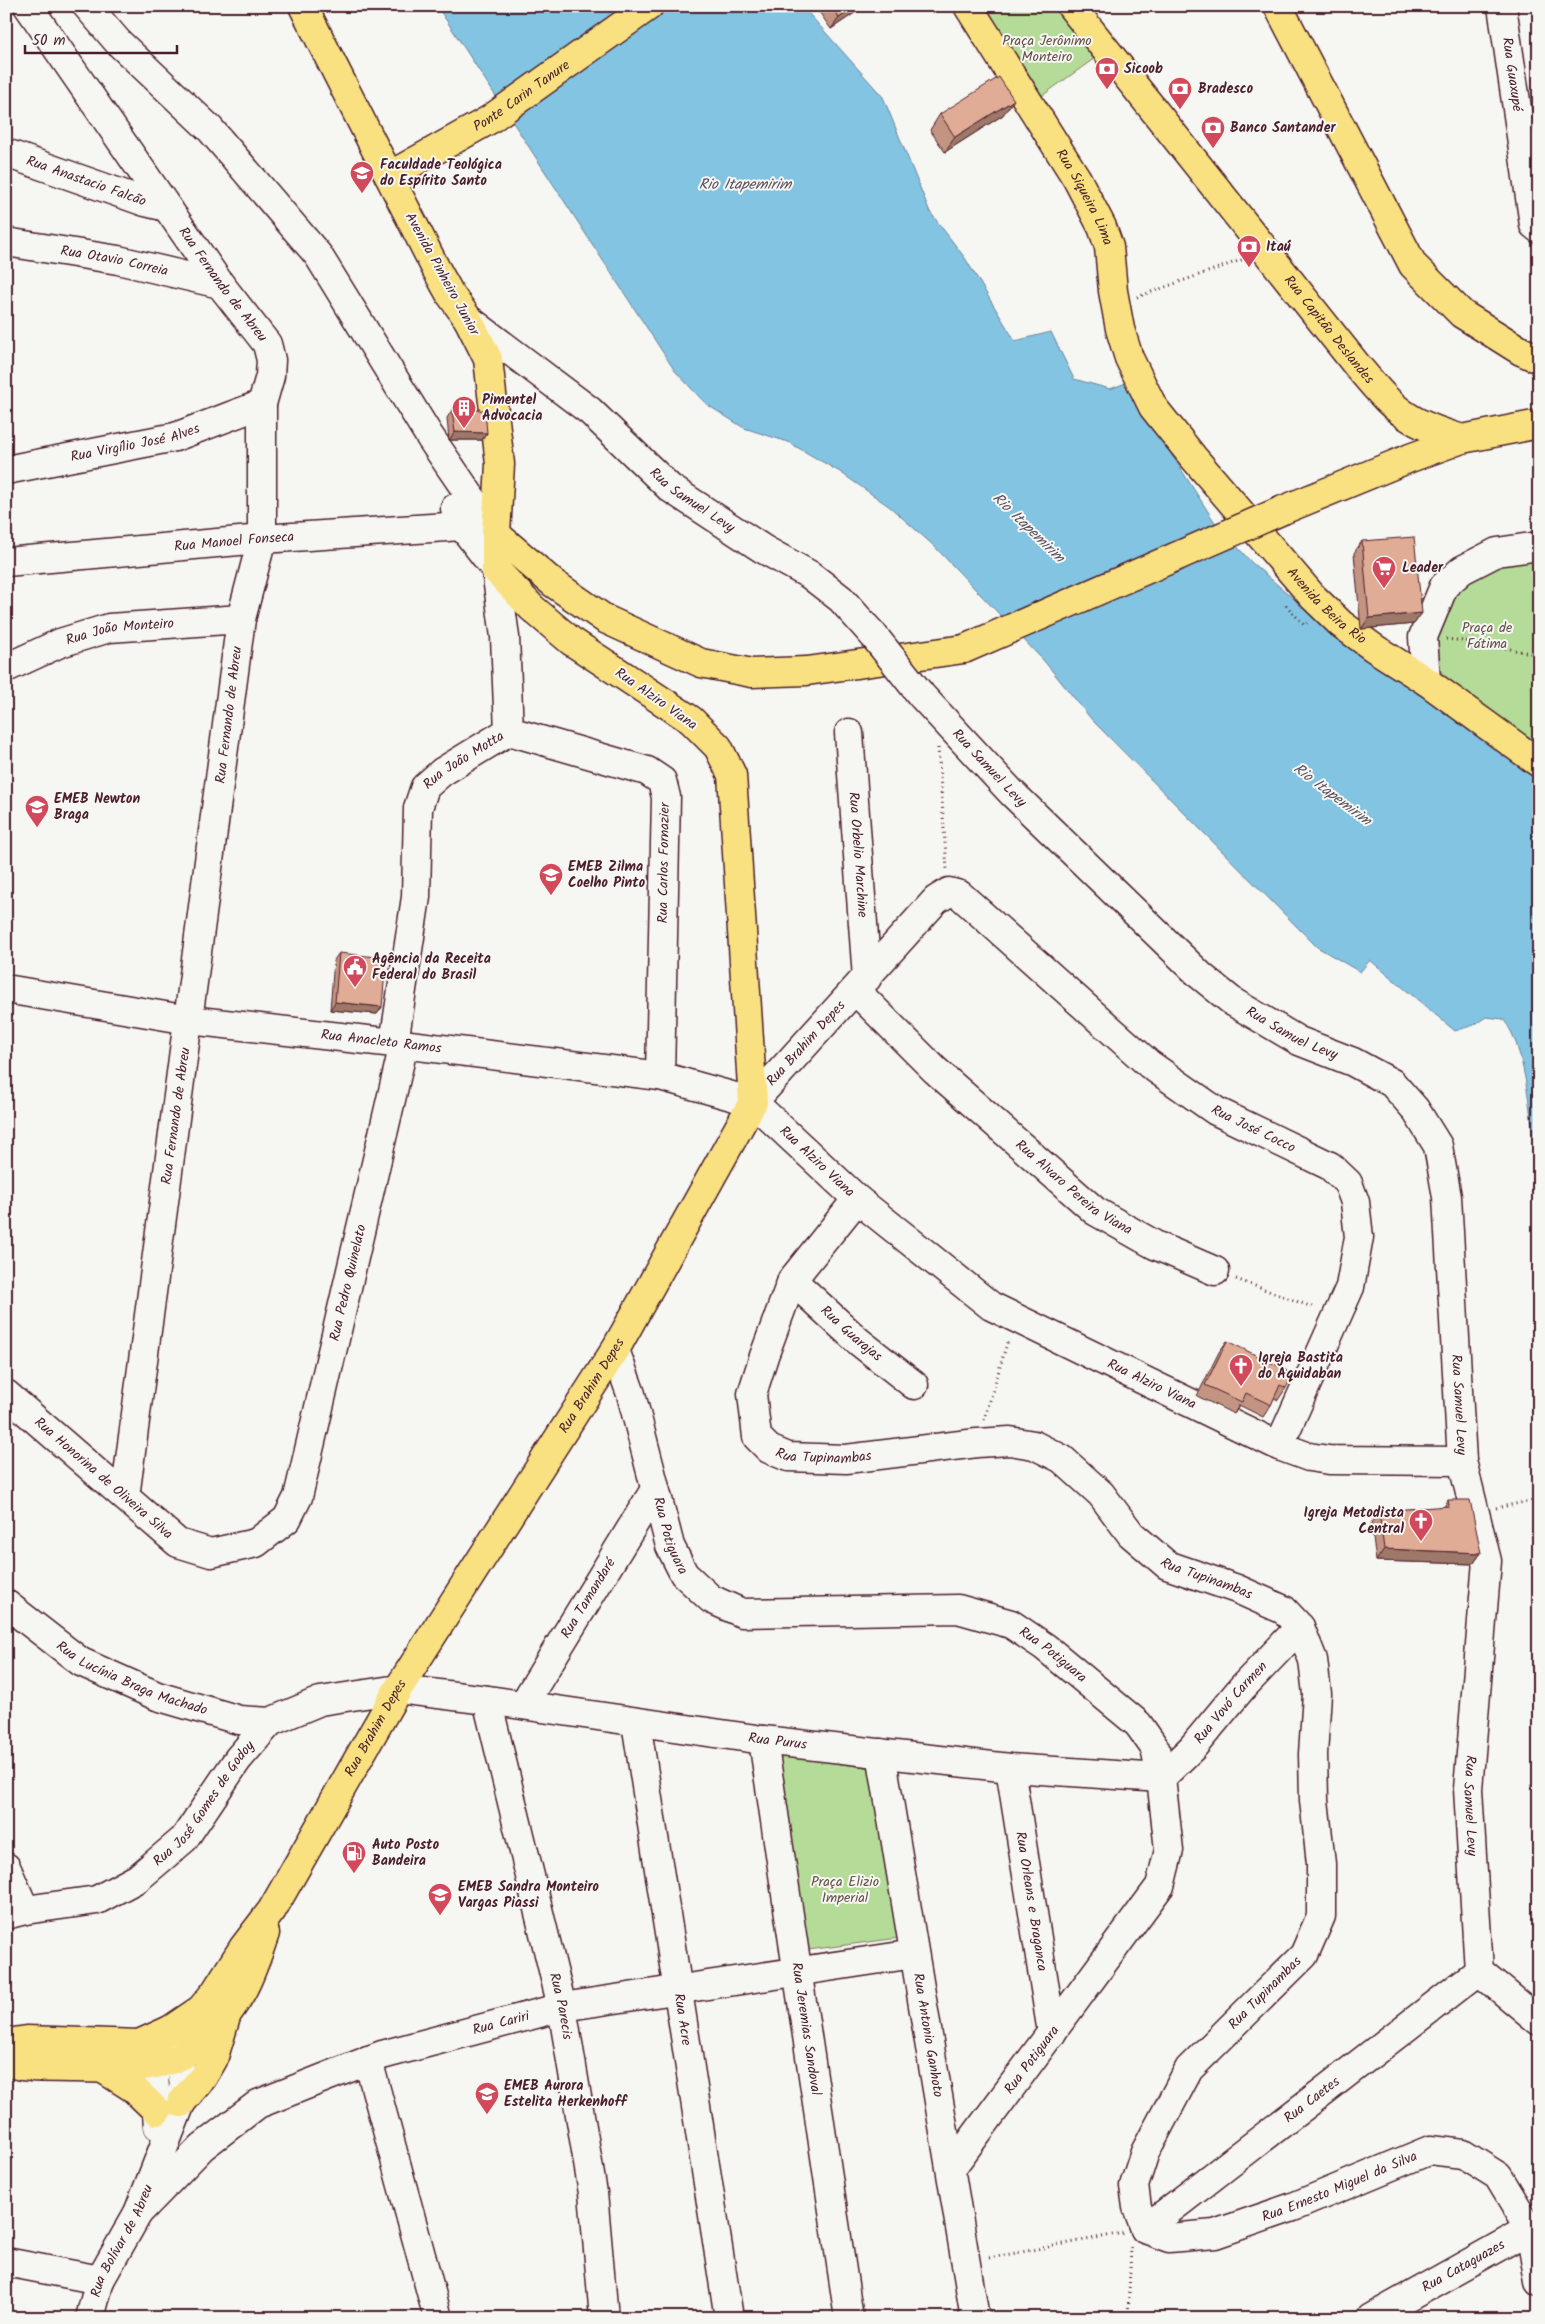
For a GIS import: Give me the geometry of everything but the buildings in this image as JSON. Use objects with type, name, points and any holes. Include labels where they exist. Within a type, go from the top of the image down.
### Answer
[{"type":"main road","name":"Avenida Pinheiro Junior","points":[[303,6],[434,267],[468,319],[488,359],[500,464],[496,570]]},
{"type":"main road","name":"Ponte Carin Tanure","points":[[389,176],[489,120],[649,6]]},
{"type":"main road","name":"Rua Siqueira Lima","points":[[968,6],[1077,180],[1102,227],[1109,247],[1115,304],[1129,358],[1153,408]]},
{"type":"main road","name":"Rua Capitão Deslandes","points":[[1071,6],[1265,252],[1387,400],[1407,417],[1462,439]]},
{"type":"main road","points":[[1278,6],[1413,265],[1462,314],[1521,351],[1539,359]]},
{"type":"main road","name":"Avenida Beira Rio","points":[[1153,408],[1192,457],[1313,597],[1341,624],[1374,648],[1426,681],[1539,763]]},
{"type":"main road","points":[[496,534],[553,583],[606,619],[701,663],[752,673],[807,671],[964,648],[1283,510],[1401,462],[1462,439],[1539,424]]},
{"type":"main road","name":"Rua Alziro Viana","points":[[496,570],[532,608],[571,641],[691,720],[718,747],[732,775],[753,1102]]},
{"type":"main road","name":"Rua Brahim Depes","points":[[272,1910],[251,1975],[237,2002],[228,2013],[199,2043],[179,2057],[152,2045],[201,2009],[216,1992],[243,1948],[272,1910],[398,1689],[615,1350],[753,1102]]},
{"type":"main road","points":[[103,2069],[169,2107],[203,2077],[214,2060],[228,2013]]},
{"type":"main road","points":[[6,2043],[27,2040],[152,2045]]},
{"type":"main road","points":[[6,2061],[23,2066],[103,2069],[152,2045]]},
{"type":"street","name":"Rua Fernando de Abreu","points":[[28,6],[220,284],[267,344],[271,360],[270,376],[262,404],[262,539],[241,620],[125,1497]]},
{"type":"street","points":[[87,6],[118,42],[210,128],[318,254],[430,437],[496,534]]},
{"type":"street","name":"Rua Guaxupé","points":[[1502,6],[1534,225],[1539,229]]},
{"type":"street","name":"Rua Anastacio Falcão","points":[[6,153],[145,202],[166,207]]},
{"type":"street","name":"Rua Otavio Correia","points":[[6,242],[118,260],[220,284]]},
{"type":"street","name":"Rua Samuel Levy","points":[[468,319],[590,411],[670,488],[763,549],[810,575],[841,598],[928,703],[1012,793],[1096,876],[1220,992],[1233,1002],[1299,1041],[1353,1062],[1392,1083],[1416,1109],[1438,1146],[1448,1197],[1462,1461],[1487,1562],[1468,1789],[1478,1971]]},
{"type":"street","name":"Rua Virgílio José Alves","points":[[6,470],[175,438],[262,404]]},
{"type":"street","points":[[430,437],[462,526],[496,570]]},
{"type":"street","name":"Rua Manoel Fonseca","points":[[6,562],[262,539],[462,526]]},
{"type":"street","points":[[1426,681],[1423,637],[1429,618],[1444,586],[1462,570],[1497,552],[1539,546]]},
{"type":"street","name":"Rua João Motta","points":[[399,1043],[416,897],[418,808],[425,787],[442,772],[509,731],[505,637],[496,570]]},
{"type":"street","name":"Rua João Monteiro","points":[[6,668],[60,643],[109,628],[241,620]]},
{"type":"street","name":"Rua Carlos Fornazier","points":[[509,731],[647,771],[662,782],[666,797],[660,1076]]},
{"type":"street","name":"Rua Orbelio Marchine","points":[[849,733],[862,984]]},
{"type":"street","name":"Rua Brahim Depes","points":[[753,1102],[862,984],[936,900],[948,892]]},
{"type":"street","name":"Rua José Cocco","points":[[948,892],[960,895],[1149,1064],[1216,1111],[1330,1166],[1348,1183],[1355,1202],[1359,1237],[1350,1287],[1279,1446]]},
{"type":"street","name":"Rua Alvaro Pereira Viana","points":[[862,984],[936,1070],[1095,1211],[1155,1244],[1215,1271]]},
{"type":"street","name":"Rua Anacleto Ramos","points":[[6,989],[189,1020],[399,1043],[660,1076],[753,1102]]},
{"type":"street","name":"Rua Pedro Quinelato","points":[[287,1519],[298,1497],[399,1043]]},
{"type":"street","name":"Rua Alziro Viana","points":[[753,1102],[857,1199],[991,1306],[1279,1446],[1309,1457],[1329,1460],[1462,1461]]},
{"type":"street","name":"Rua Tupinambas","points":[[857,1199],[792,1280],[752,1394],[757,1437],[769,1449],[788,1457],[846,1459],[977,1443],[1010,1441],[1034,1445],[1062,1459],[1101,1494],[1131,1534],[1167,1565],[1237,1589],[1284,1610],[1300,1627],[1312,1660],[1317,1694],[1313,1754],[1314,1800],[1321,1864],[1321,1916],[1304,1955],[1189,2069],[1146,2152],[1134,2186],[1138,2230]]},
{"type":"street","name":"Rua Guarajas","points":[[792,1280],[858,1341],[914,1385]]},
{"type":"street","name":"Rua Potiguara","points":[[615,1350],[631,1394],[654,1491],[670,1546],[684,1574],[711,1599],[742,1612],[958,1609],[1011,1624],[1046,1647],[1138,1724],[1155,1748],[1161,1778],[1169,1850],[1160,1886],[952,2166]]},
{"type":"street","name":"Rua Honorina de Oliveira Silva","points":[[6,1394],[178,1543],[211,1553],[256,1543],[287,1519]]},
{"type":"street","name":"Rua Tamandaré","points":[[523,1705],[654,1491]]},
{"type":"street","name":"Rua Lucínia Braga Machado","points":[[6,1604],[81,1662],[157,1696],[238,1720],[270,1722]]},
{"type":"street","name":"Rua Vovó Carmen","points":[[1161,1778],[1192,1748],[1241,1689],[1300,1627]]},
{"type":"street","name":"Rua Purus","points":[[398,1689],[763,1740],[1010,1768],[1161,1778]]},
{"type":"street","name":"Rua José Gomes de Godoy","points":[[16,1913],[97,1900],[138,1878],[184,1839],[238,1759],[270,1722],[320,1701],[398,1689]]},
{"type":"street","name":"Rua Parecis","points":[[487,1700],[562,2007],[593,2193],[604,2318]]},
{"type":"street","name":"Rua Acre","points":[[636,1722],[730,2318]]},
{"type":"street","name":"Rua Jeremias Sandoval","points":[[763,1740],[849,2318]]},
{"type":"street","name":"Rua Antonio Ganhoto","points":[[881,1753],[914,1954],[952,2166],[975,2318]]},
{"type":"street","name":"Rua Orleans e Braganca","points":[[1010,1768],[1052,2033]]},
{"type":"street","points":[[6,1867],[16,1913]]},
{"type":"street","name":"Rua Cariri","points":[[138,2213],[202,2147],[258,2104],[382,2055],[562,2007],[799,1973],[914,1954]]},
{"type":"street","points":[[1478,1971],[1539,2021]]},
{"type":"street","name":"Rua Caetes","points":[[1138,2230],[1478,1971]]},
{"type":"street","name":"Rua Bolívar de Abreu","points":[[152,2045],[169,2107]]},
{"type":"street","name":"Rua Bolívar de Abreu","points":[[90,2318],[100,2280],[138,2213],[156,2165],[169,2107],[184,2082],[179,2057]]},
{"type":"street","points":[[368,2060],[438,2318]]},
{"type":"street","name":"Rua Ernesto Miguel da Silva","points":[[1138,2230],[1169,2238],[1215,2234],[1293,2207],[1430,2150],[1463,2154],[1498,2176],[1530,2229]]},
{"type":"street","points":[[1530,2229],[1539,2282]]},
{"type":"street","name":"Rua Cataguazes","points":[[1371,2318],[1398,2311],[1530,2229]]},
{"type":"street","points":[[6,2262],[100,2280]]},
{"type":"path","points":[[1115,304],[1265,252]]},
{"type":"path","points":[[1423,637],[1482,643],[1539,655]]},
{"type":"path","points":[[928,703],[948,892]]},
{"type":"path","points":[[1215,1271],[1336,1316]]},
{"type":"path","points":[[977,1443],[1015,1317]]},
{"type":"path","points":[[1476,1512],[1539,1499]]},
{"type":"path","points":[[966,2262],[1138,2230],[1128,2318]]},
{"type":"green space","name":"Praça Jerônimo Monteiro","points":[[984,6],[1054,6],[1095,58],[1039,98]]},
{"type":"green space","name":"Praça de Fátima","points":[[1539,557],[1539,754],[1457,690],[1439,669],[1434,628],[1456,587],[1500,562]]},
{"type":"green space","name":"Praça Elizio Imperial","points":[[777,1755],[872,1768],[899,1938],[808,1950]]},
{"type":"water","name":"Rio Itapemirim","points":[[437,6],[802,6],[883,97],[930,212],[965,258],[1015,341],[1051,332],[1074,379],[1110,389],[1126,383],[1214,521],[1251,562],[1294,599],[1506,748],[1539,774],[1539,1205],[1530,1107],[1525,1080],[1520,1055],[1512,1034],[1503,1019],[1486,1017],[1474,1025],[1455,1031],[1370,960],[1360,972],[1317,947],[1092,720],[1044,661],[934,546],[890,507],[840,472],[788,442],[744,428],[706,404],[675,371]]},
{"type":"place","name":"Sicoob","points":[[1107,90]]},
{"type":"place","name":"Bradesco","points":[[1180,110]]},
{"type":"place","name":"Banco Santander","points":[[1213,149]]},
{"type":"place","name":"Faculdade Teológica do Espírito Santo","points":[[362,194]]},
{"type":"place","name":"Itaú","points":[[1249,268]]},
{"type":"place","name":"Pimentel Advocacia","points":[[464,429]]},
{"type":"place","name":"Leader","points":[[1384,589]]},
{"type":"place","name":"EMEB Newton Braga","points":[[37,828]]},
{"type":"place","name":"EMEB Zilma Coelho Pinto","points":[[551,896]]},
{"type":"place","name":"Agência da Receita Federal do Brasil","points":[[355,988]]},
{"type":"place","name":"Igreja Bastita do Aquidaban","points":[[1241,1387]]},
{"type":"place","name":"Igreja Metodista Central","points":[[1421,1542]]},
{"type":"place","name":"Auto Posto Bandeira","points":[[354,1874]]},
{"type":"place","name":"EMEB Sandra Monteiro Vargas Piassi","points":[[440,1916]]},
{"type":"place","name":"EMEB Aurora Estelita Herkenhoff","points":[[487,2115]]}]
